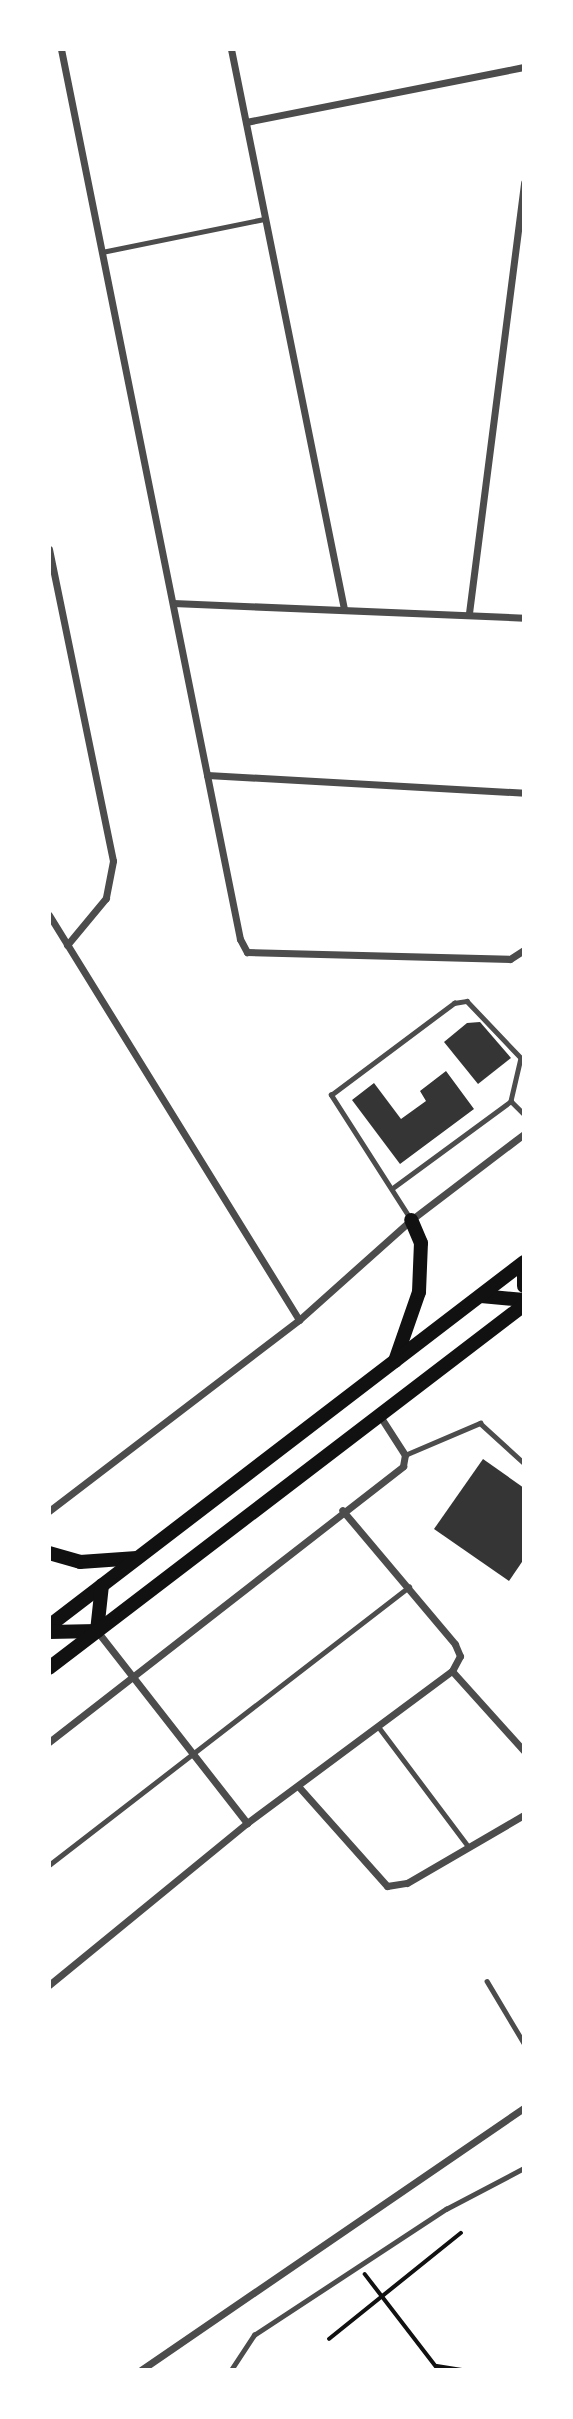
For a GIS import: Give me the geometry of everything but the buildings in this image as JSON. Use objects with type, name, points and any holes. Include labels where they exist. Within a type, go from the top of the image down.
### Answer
[{"type":"highway","points":[[394,1362],[419,1292],[421,1243],[411,1220]]},
{"type":"highway","points":[[524,1264],[524,1286]]},
{"type":"highway","points":[[49,1626],[524,1264]]},
{"type":"highway","points":[[481,1296],[524,1303]]},
{"type":"highway","points":[[49,1668],[377,1412],[524,1303]]},
{"type":"highway","points":[[49,1553],[79,1562],[137,1558]]},
{"type":"highway","points":[[97,1631],[103,1585]]},
{"type":"highway","points":[[49,1632],[97,1631]]},
{"type":"street","points":[[61,49],[207,775],[247,952],[510,959],[524,950]]},
{"type":"street","points":[[231,49],[344,609]]},
{"type":"street","points":[[246,122],[524,66]]},
{"type":"street","points":[[469,614],[524,182]]},
{"type":"street","points":[[49,549],[113,861],[106,898],[67,944]]},
{"type":"street","points":[[173,603],[524,618]]},
{"type":"street","points":[[207,775],[524,793]]},
{"type":"street","points":[[49,915],[299,1320]]},
{"type":"street","points":[[49,1511],[299,1320],[411,1220],[524,1134]]},
{"type":"street","points":[[49,1742],[342,1510],[402,1466],[405,1455],[377,1412]]},
{"type":"street","points":[[49,1985],[247,1823],[452,1671],[460,1656],[455,1644],[410,1586],[342,1510]]},
{"type":"street","points":[[97,1631],[247,1823]]},
{"type":"street","points":[[452,1671],[524,1751]]},
{"type":"street","points":[[298,1786],[387,1886],[407,1884],[524,1815]]},
{"type":"street","points":[[141,2370],[524,2108]]},
{"type":"lane","points":[[102,252],[264,219]]},
{"type":"lane","points":[[394,1187],[511,1101],[521,1058],[480,1008],[454,1003],[331,1095],[394,1187],[411,1220]]},
{"type":"lane","points":[[511,1101],[524,1114]]},
{"type":"lane","points":[[405,1455],[480,1423],[524,1463]]},
{"type":"lane","points":[[49,1864],[410,1586]]},
{"type":"lane","points":[[378,1726],[468,1846]]},
{"type":"lane","points":[[487,1981],[524,2043]]},
{"type":"lane","points":[[231,2370],[254,2334],[524,2168]]},
{"type":"path","points":[[329,2339],[461,2233]]},
{"type":"path","points":[[359,2267],[438,2368],[462,2370]]}]
